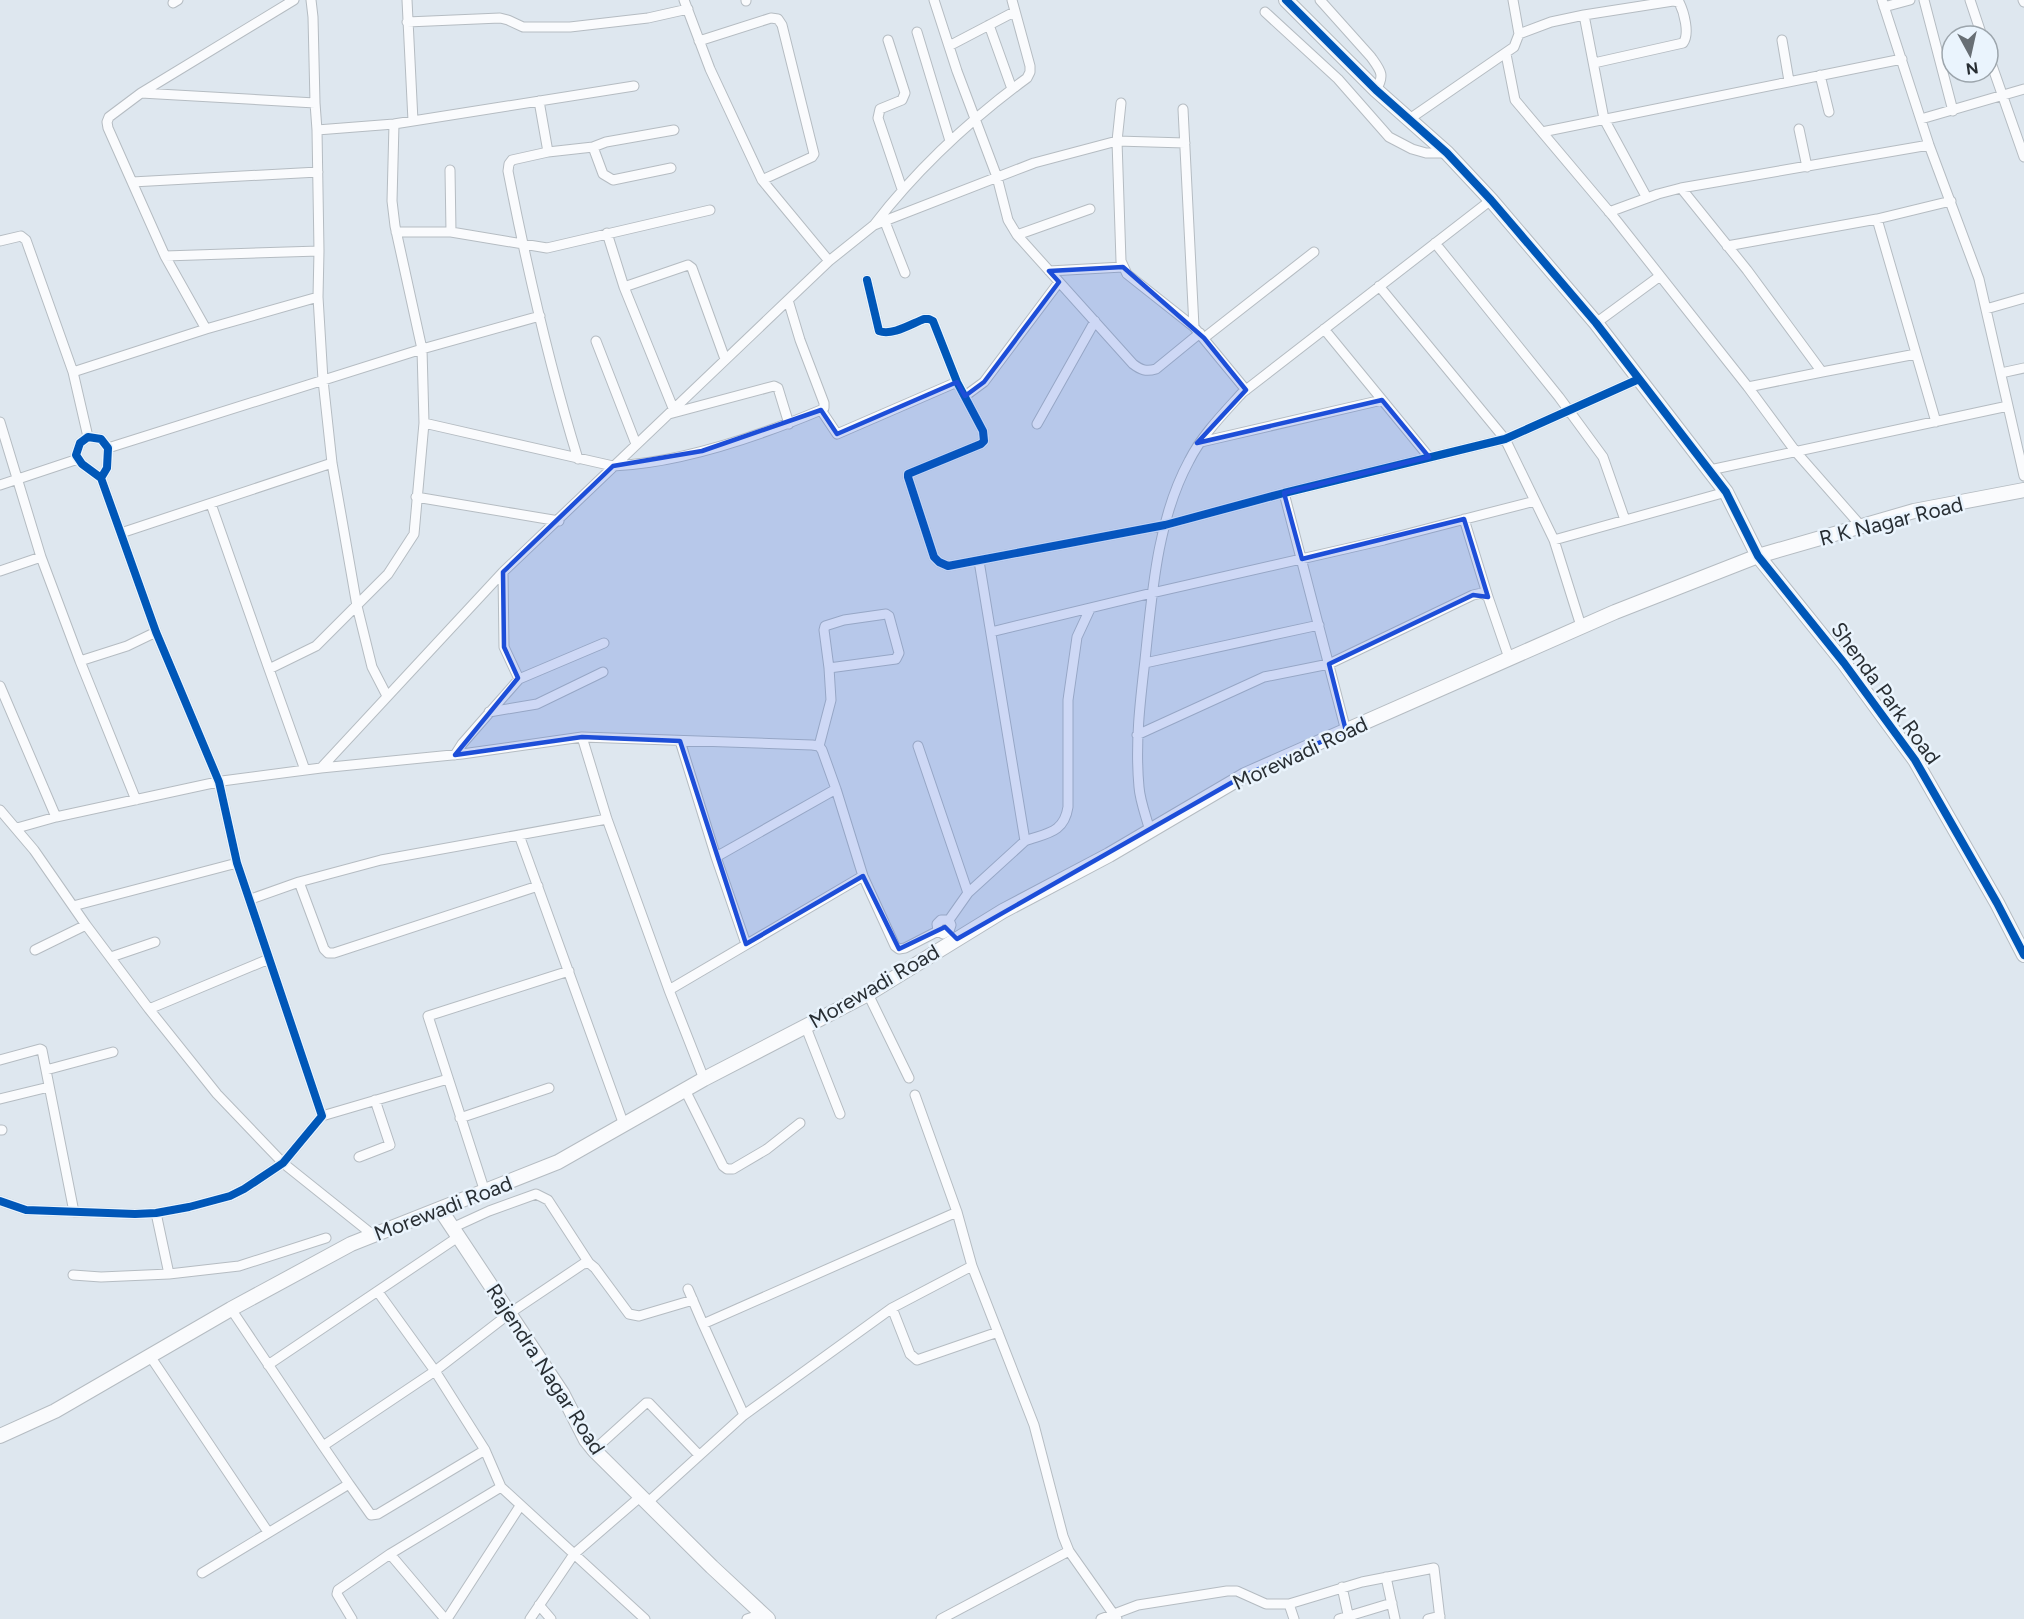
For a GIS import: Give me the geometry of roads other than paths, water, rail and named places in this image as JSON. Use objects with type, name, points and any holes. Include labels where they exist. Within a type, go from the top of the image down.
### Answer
[{"type":"main road","name":"Shenda Park Road","points":[[1286,0],[1376,90],[1447,153],[1491,200],[1596,322],[1726,492],[1758,556],[1844,663],[1915,760],[1997,903],[2024,955]]},
{"type":"main road","name":"R K Nagar Road","points":[[1758,556],[1914,511],[2024,490]]},
{"type":"main road","name":"Morewadi Road","points":[[0,1436],[55,1411],[231,1309],[351,1244],[558,1162],[705,1079],[868,994],[953,935],[1049,887],[1245,775],[1581,626],[1758,556]]},
{"type":"main road","name":"Rajendra Nagar Road","points":[[440,1209],[562,1393],[586,1440],[644,1500],[765,1616]]},
{"type":"street","points":[[206,329],[165,256],[107,122],[110,117],[141,93],[294,0]]},
{"type":"street","points":[[310,0],[313,17],[317,130],[318,297],[323,380],[332,463],[357,606],[372,668],[387,696]]},
{"type":"street","points":[[407,0],[413,121]]},
{"type":"street","points":[[934,0],[997,177],[1008,220],[1017,235],[1049,272],[1140,370],[1156,369],[1199,332],[1314,252]]},
{"type":"street","points":[[321,768],[503,572],[829,261],[874,225],[902,189],[975,117],[1027,78],[1030,72],[1012,0]]},
{"type":"street","points":[[1320,0],[1378,66],[1382,81],[1376,90]]},
{"type":"street","points":[[1408,120],[1514,47],[1519,34],[1513,0]]},
{"type":"street","points":[[1910,0],[1883,4],[1929,145],[1979,279],[2024,476]]},
{"type":"street","points":[[1924,0],[1953,111]]},
{"type":"street","points":[[1970,0],[1978,24]]},
{"type":"street","points":[[1519,34],[1551,22],[1584,15],[1673,1],[1679,2],[1686,33],[1683,43],[1594,63]]},
{"type":"street","points":[[407,22],[500,18],[524,27],[561,27],[648,18],[686,4],[710,69],[762,180],[829,261]]},
{"type":"street","points":[[949,46],[1014,12]]},
{"type":"street","points":[[1265,12],[1338,79],[1389,136],[1412,149],[1426,153],[1447,153]]},
{"type":"street","points":[[1584,15],[1604,119],[1647,198]]},
{"type":"street","points":[[699,41],[771,18],[778,19],[782,25],[814,154],[762,180]]},
{"type":"street","points":[[989,25],[1012,88]]},
{"type":"street","points":[[917,32],[950,141]]},
{"type":"street","points":[[888,40],[905,93],[902,100],[880,109],[878,118],[902,189]]},
{"type":"street","points":[[1782,40],[1790,81]]},
{"type":"street","points":[[1506,54],[1515,100],[1610,212],[1748,387],[1796,452],[1861,526]]},
{"type":"street","points":[[1542,132],[1902,59]]},
{"type":"street","points":[[1820,75],[1829,112]]},
{"type":"street","points":[[1999,84],[2023,151]]},
{"type":"street","points":[[317,130],[393,124],[634,86]]},
{"type":"street","points":[[1922,119],[2024,89]]},
{"type":"street","points":[[141,93],[315,103]]},
{"type":"street","points":[[539,101],[548,152]]},
{"type":"street","points":[[1121,103],[1117,141],[1123,267],[1127,274],[1199,332],[1246,390]]},
{"type":"street","points":[[1183,109],[1199,332]]},
{"type":"street","points":[[269,669],[316,646],[388,574],[414,534],[424,423],[422,349],[396,232],[392,201],[393,124]]},
{"type":"street","points":[[1799,129],[1807,167]]},
{"type":"street","points":[[578,459],[561,405],[522,244],[508,171],[509,164],[512,160],[548,152],[593,147],[606,142],[674,130]]},
{"type":"street","points":[[874,225],[1034,163],[1117,141],[1185,143]]},
{"type":"street","points":[[1610,212],[1681,188],[1929,145]]},
{"type":"street","points":[[593,147],[603,174],[613,180],[671,168]]},
{"type":"street","points":[[450,170],[451,232]]},
{"type":"street","points":[[132,182],[318,172]]},
{"type":"street","points":[[1681,188],[1822,372]]},
{"type":"street","points":[[1150,831],[1139,789],[1137,735],[1144,663],[1152,593],[1165,525],[1189,461],[1208,430],[1246,390],[1491,200]]},
{"type":"street","points":[[1727,246],[1877,219],[1951,201]]},
{"type":"street","points":[[1017,235],[1090,209]]},
{"type":"street","points":[[396,232],[451,232],[547,248],[711,210]]},
{"type":"street","points":[[1877,219],[1936,422]]},
{"type":"street","points":[[885,222],[905,273]]},
{"type":"street","points":[[607,233],[624,287],[670,411]]},
{"type":"street","points":[[0,241],[21,236],[26,240],[73,372],[88,437]]},
{"type":"street","points":[[1436,243],[1603,457],[1625,520]]},
{"type":"street","points":[[165,256],[319,251]]},
{"type":"street","points":[[624,287],[688,265],[692,268],[725,359]]},
{"type":"street","points":[[1049,272],[1123,267]]},
{"type":"street","points":[[1596,322],[1660,276]]},
{"type":"street","points":[[867,280],[879,331],[891,332],[929,318],[933,321],[957,382],[983,431],[984,441],[912,471],[908,477],[933,557],[948,566],[1165,525],[1284,493],[1505,439],[1639,379]]},
{"type":"street","points":[[964,396],[984,382],[1059,282]]},
{"type":"street","points":[[1379,286],[1505,439],[1554,540],[1581,626]]},
{"type":"street","points":[[73,372],[206,329],[318,297]]},
{"type":"street","points":[[1986,309],[2024,298]]},
{"type":"street","points":[[424,423],[613,466],[702,451],[789,424],[821,410],[824,408],[824,403],[800,340],[788,300]]},
{"type":"street","points":[[108,448],[422,349],[540,316]]},
{"type":"street","points":[[1037,424],[1095,321]]},
{"type":"street","points":[[1324,329],[1429,457]]},
{"type":"street","points":[[596,340],[636,444]]},
{"type":"street","points":[[1748,387],[1916,354]]},
{"type":"street","points":[[2001,373],[2024,368]]},
{"type":"street","points":[[821,410],[837,434],[957,382]]},
{"type":"street","points":[[670,411],[774,386],[778,388],[789,424]]},
{"type":"street","points":[[1201,442],[1382,399]]},
{"type":"street","points":[[1710,470],[2008,406]]},
{"type":"street","points":[[0,422],[41,557],[136,800]]},
{"type":"street","points":[[101,478],[107,468],[108,448],[101,439],[88,437],[80,443],[76,455],[92,473],[101,478],[156,632],[219,782],[237,862],[322,1116]]},
{"type":"street","points":[[0,485],[78,459]]},
{"type":"street","points":[[121,533],[332,463]]},
{"type":"street","points":[[1554,540],[1726,492]]},
{"type":"street","points":[[1284,493],[1347,731]]},
{"type":"street","points":[[416,497],[559,521]]},
{"type":"street","points":[[991,632],[1302,559],[1535,501]]},
{"type":"street","points":[[212,504],[305,770]]},
{"type":"street","points":[[1464,519],[1509,658]]},
{"type":"street","points":[[0,571],[41,557]]},
{"type":"street","points":[[979,561],[1025,841]]},
{"type":"street","points":[[503,572],[504,647],[519,679]]},
{"type":"street","points":[[1137,735],[1264,677],[1329,664],[1473,595],[1482,593],[1488,597]]},
{"type":"street","points":[[949,920],[968,893],[1025,841],[1058,828],[1066,820],[1068,700],[1077,637],[1090,609]]},
{"type":"street","points":[[829,668],[896,659],[899,653],[889,616],[886,614],[844,620],[825,626],[831,700],[819,746],[836,789],[863,876],[896,946],[899,949],[905,948],[938,930]]},
{"type":"street","points":[[1144,663],[1319,625]]},
{"type":"street","points":[[80,661],[127,646],[156,632]]},
{"type":"street","points":[[455,755],[519,679],[604,643]]},
{"type":"street","points":[[489,712],[537,704],[603,672]]},
{"type":"street","points":[[0,686],[5,714],[56,817]]},
{"type":"street","points":[[16,828],[56,817],[219,782],[321,768],[455,755],[582,737],[819,746]]},
{"type":"street","points":[[582,737],[607,819],[669,990],[705,1079]]},
{"type":"street","points":[[681,741],[716,857],[746,944]]},
{"type":"street","points":[[918,746],[968,893]]},
{"type":"street","points":[[716,857],[836,789]]},
{"type":"street","points":[[0,810],[16,828],[149,1009],[217,1094],[283,1163],[373,1235]]},
{"type":"street","points":[[251,899],[299,882],[381,860],[607,819]]},
{"type":"street","points":[[519,835],[624,1125]]},
{"type":"street","points":[[73,906],[237,862]]},
{"type":"street","points":[[669,990],[863,876]]},
{"type":"street","points":[[299,882],[324,949],[328,953],[334,953],[538,886]]},
{"type":"street","points":[[949,920],[953,935],[943,934],[938,930],[939,922],[949,920]]},
{"type":"street","points":[[35,950],[86,925]]},
{"type":"street","points":[[111,957],[155,942]]},
{"type":"street","points":[[149,1009],[269,959]]},
{"type":"street","points":[[486,1192],[428,1016],[569,971]]},
{"type":"street","points":[[868,994],[909,1078]]},
{"type":"street","points":[[805,1025],[840,1114]]},
{"type":"street","points":[[0,1060],[40,1049],[44,1055],[74,1212]]},
{"type":"street","points":[[46,1070],[113,1052]]},
{"type":"street","points":[[0,1201],[26,1210],[156,1213],[230,1196],[283,1163],[322,1116],[448,1079]]},
{"type":"street","points":[[0,1099],[49,1087]]},
{"type":"street","points":[[460,1118],[549,1088]]},
{"type":"street","points":[[685,1090],[723,1166],[727,1169],[733,1169],[767,1149],[800,1123]]},
{"type":"street","points":[[915,1095],[957,1212],[972,1266],[1034,1425],[1059,1523],[1069,1551],[1116,1616]]},
{"type":"street","points":[[359,1157],[390,1145],[375,1101]]},
{"type":"street","points":[[268,1365],[378,1292],[455,1232],[489,1211],[536,1194],[548,1200],[589,1263],[629,1314],[632,1316],[693,1300]]},
{"type":"street","points":[[703,1324],[957,1212]]},
{"type":"street","points":[[156,1213],[169,1274]]},
{"type":"street","points":[[73,1275],[101,1277],[169,1274],[239,1266],[326,1238]]},
{"type":"street","points":[[323,1446],[435,1371],[510,1313],[583,1264],[589,1263]]},
{"type":"street","points":[[530,1619],[574,1554],[644,1500],[744,1415],[892,1308],[972,1266]]},
{"type":"street","points":[[688,1289],[744,1415]]},
{"type":"street","points":[[378,1292],[435,1371],[485,1450],[501,1487],[645,1619]]},
{"type":"street","points":[[892,1308],[910,1354],[917,1360],[998,1332]]},
{"type":"street","points":[[231,1309],[371,1515],[378,1514],[485,1450]]},
{"type":"street","points":[[150,1356],[268,1532]]},
{"type":"street","points":[[594,1450],[646,1403],[650,1403],[699,1455]]},
{"type":"street","points":[[202,1573],[349,1484]]},
{"type":"street","points":[[352,1619],[337,1594],[338,1590],[390,1554],[501,1487]]},
{"type":"street","points":[[390,1554],[446,1619],[520,1506]]},
{"type":"street","points":[[941,1619],[1069,1551]]},
{"type":"street","points":[[1101,1619],[1116,1616],[1138,1605],[1237,1591],[1266,1604],[1289,1604],[1386,1576],[1434,1568],[1440,1618],[1428,1619]]},
{"type":"street","points":[[1386,1576],[1395,1619]]},
{"type":"street","points":[[1342,1587],[1349,1617]]},
{"type":"street","points":[[1339,1619],[1392,1603]]},
{"type":"street","points":[[1289,1604],[1294,1619]]},
{"type":"street","points":[[539,1605],[551,1619]]},
{"type":"street","points":[[747,1619],[765,1616]]}]
